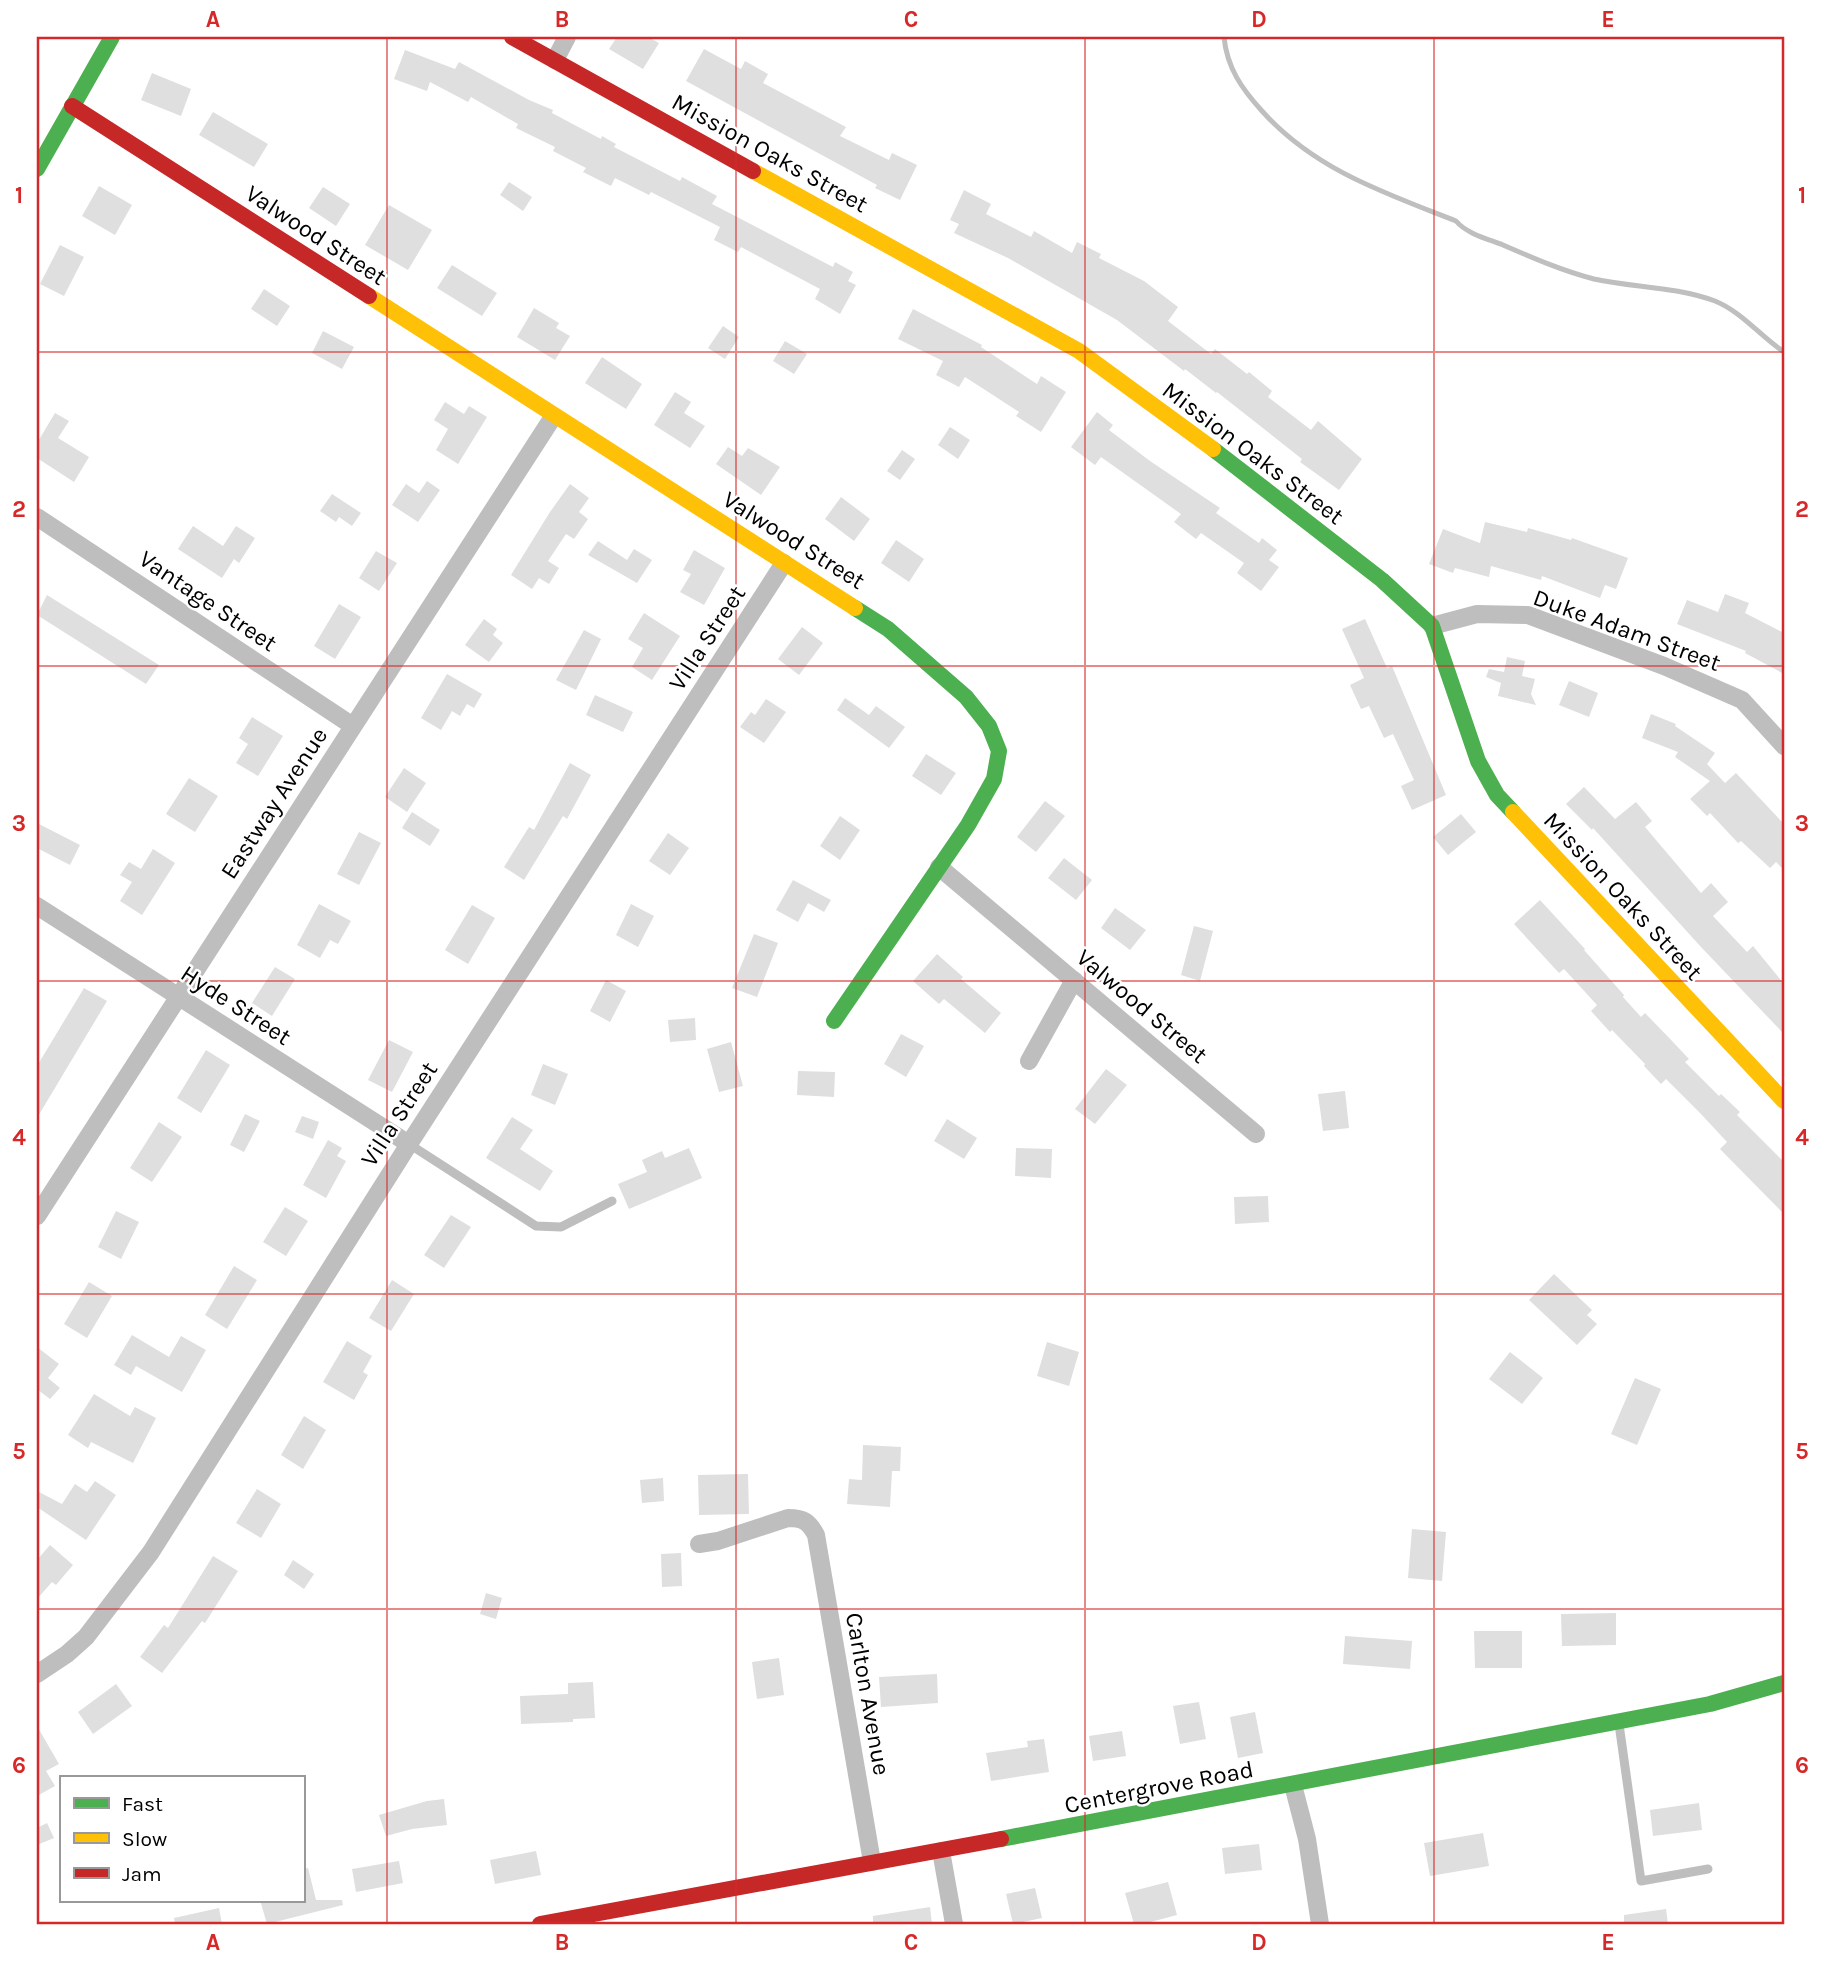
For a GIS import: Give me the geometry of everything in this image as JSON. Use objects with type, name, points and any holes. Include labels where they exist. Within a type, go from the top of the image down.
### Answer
[{"type":"street","points":[[37,169],[112,37]]},
{"type":"street","name":"Mission Oaks Street","points":[[512,37],[1079,351],[1204,442],[1371,572],[1432,626],[1478,761],[1497,795],[1784,1101]]},
{"type":"street","points":[[555,60],[567,37]]},
{"type":"street","name":"Valwood Street","points":[[72,106],[888,629],[966,697],[989,726],[999,751],[994,779],[968,825],[939,867],[1256,1134]]},
{"type":"street","name":"Eastway Avenue","points":[[37,1216],[553,416]]},
{"type":"street","name":"Vantage Street","points":[[37,517],[353,726]]},
{"type":"street","name":"Villa Street","points":[[37,1674],[67,1654],[86,1637],[151,1552],[409,1144],[784,563]]},
{"type":"street","name":"Duke Adam Street","points":[[1432,626],[1478,614],[1528,615],[1664,666],[1742,700],[1784,746]]},
{"type":"street","points":[[834,1021],[939,867]]},
{"type":"street","name":"Hyde Street","points":[[37,906],[409,1144]]},
{"type":"street","points":[[1029,1061],[1074,980]]},
{"type":"street","name":"Carlton Avenue","points":[[699,1544],[789,1518],[801,1518],[810,1523],[816,1535],[873,1862]]},
{"type":"street","name":"Centergrove Road","points":[[540,1924],[1293,1785],[1710,1704],[1784,1684]]},
{"type":"street","points":[[1293,1785],[1307,1839],[1320,1924]]},
{"type":"street","points":[[941,1851],[954,1924]]},
{"type":"lane","points":[[409,1144],[536,1226],[561,1227],[612,1201]]},
{"type":"lane","points":[[1619,1722],[1641,1881],[1708,1868]]},
{"type":"building","points":[[617,37],[648,37],[659,43],[643,69],[609,49]]},
{"type":"building","points":[[704,49],[741,69],[745,61],[768,74],[763,83],[846,127],[840,136],[889,160],[892,153],[917,165],[900,200],[686,81]]},
{"type":"building","points":[[405,50],[455,69],[459,62],[553,110],[552,113],[601,139],[602,136],[616,144],[614,147],[680,181],[682,177],[717,196],[712,204],[833,267],[835,262],[853,272],[848,281],[856,285],[840,314],[815,299],[820,289],[741,247],[738,252],[714,240],[720,227],[651,192],[649,195],[615,178],[611,186],[583,172],[586,168],[553,151],[555,147],[516,128],[518,124],[471,97],[468,102],[430,82],[427,91],[394,79]]},
{"type":"building","points":[[152,73],[191,89],[181,116],[141,100]]},
{"type":"building","points":[[213,112],[268,144],[254,167],[199,135]]},
{"type":"building","points":[[509,182],[532,197],[523,211],[500,195]]},
{"type":"building","points":[[99,186],[132,205],[115,235],[82,216]]},
{"type":"building","points":[[323,187],[350,204],[336,226],[309,208]]},
{"type":"building","points":[[964,190],[991,204],[986,214],[1031,237],[1034,231],[1072,253],[1077,242],[1101,254],[1099,258],[1144,281],[1178,307],[1168,321],[1211,354],[1215,349],[1247,374],[1249,372],[1272,391],[1268,397],[1311,430],[1318,421],[1362,459],[1339,490],[1300,462],[1302,459],[1217,392],[1185,369],[1184,371],[1117,320],[1008,258],[954,233],[959,224],[950,220]]},
{"type":"building","points":[[389,205],[432,230],[408,270],[365,245]]},
{"type":"building","points":[[60,245],[84,257],[64,296],[40,284]]},
{"type":"building","points":[[452,265],[497,293],[482,316],[437,288]]},
{"type":"building","points":[[264,289],[290,306],[277,326],[251,309]]},
{"type":"building","points":[[534,308],[559,323],[556,328],[570,336],[555,360],[517,337]]},
{"type":"building","points":[[913,309],[982,345],[981,347],[1037,384],[1041,376],[1066,392],[1041,432],[1016,416],[1019,412],[965,377],[959,387],[936,375],[943,361],[898,339]]},
{"type":"building","points":[[723,326],[739,337],[725,359],[708,348]]},
{"type":"building","points":[[323,331],[354,347],[342,369],[312,353]]},
{"type":"building","points":[[785,341],[807,354],[794,374],[773,361]]},
{"type":"building","points":[[602,357],[642,384],[626,409],[585,383]]},
{"type":"building","points":[[675,392],[691,402],[684,413],[705,426],[690,448],[654,425]]},
{"type":"building","points":[[445,402],[464,414],[469,406],[487,417],[458,464],[436,450],[448,429],[434,420]]},
{"type":"building","points":[[1097,412],[1113,425],[1109,430],[1220,508],[1216,513],[1259,543],[1262,538],[1277,550],[1269,560],[1279,567],[1261,591],[1237,573],[1244,563],[1201,533],[1196,539],[1174,522],[1181,514],[1101,457],[1095,465],[1071,447]]},
{"type":"building","points":[[55,413],[69,421],[58,438],[89,457],[74,482],[37,458],[37,443]]},
{"type":"building","points":[[950,427],[970,440],[958,459],[938,445]]},
{"type":"building","points":[[728,447],[742,456],[748,448],[780,467],[761,495],[716,464]]},
{"type":"building","points":[[902,450],[915,459],[900,480],[887,471]]},
{"type":"building","points":[[427,481],[440,490],[418,522],[392,505],[406,484],[419,493]]},
{"type":"building","points":[[570,484],[589,498],[579,512],[588,519],[574,539],[566,534],[548,561],[559,568],[549,584],[539,578],[532,589],[511,575]]},
{"type":"building","points":[[332,494],[361,513],[352,526],[339,517],[336,522],[320,511]]},
{"type":"building","points":[[841,497],[870,519],[854,541],[825,519]]},
{"type":"building","points":[[1485,522],[1527,532],[1528,528],[1571,540],[1572,538],[1628,558],[1616,589],[1605,585],[1600,598],[1542,576],[1541,580],[1491,566],[1489,577],[1455,568],[1453,573],[1429,564],[1443,529],[1480,543]]},
{"type":"building","points":[[193,526],[223,546],[236,526],[255,538],[239,563],[234,559],[222,578],[178,549]]},
{"type":"building","points":[[896,540],[924,559],[909,582],[881,563]]},
{"type":"building","points":[[598,541],[627,560],[634,549],[652,560],[637,583],[588,555]]},
{"type":"building","points":[[694,550],[725,568],[704,605],[680,592],[691,574],[683,570]]},
{"type":"building","points":[[376,551],[397,563],[379,591],[359,578]]},
{"type":"building","points":[[1725,594],[1749,603],[1745,613],[1784,633],[1784,674],[1745,653],[1746,651],[1677,624],[1687,600],[1718,612]]},
{"type":"building","points":[[47,595],[159,665],[146,684],[37,615]]},
{"type":"building","points":[[339,604],[361,617],[335,659],[314,646]]},
{"type":"building","points":[[644,613],[680,636],[652,680],[632,667],[643,648],[628,639]]},
{"type":"building","points":[[484,619],[497,629],[493,635],[503,643],[489,662],[465,645]]},
{"type":"building","points":[[1365,619],[1387,668],[1392,666],[1446,795],[1412,810],[1401,786],[1414,780],[1393,734],[1384,738],[1369,706],[1361,709],[1350,685],[1364,678],[1342,629]]},
{"type":"building","points":[[802,627],[823,643],[799,675],[778,659]]},
{"type":"building","points":[[584,630],[601,639],[576,690],[556,680]]},
{"type":"building","points":[[1507,657],[1525,661],[1522,676],[1535,679],[1531,694],[1536,705],[1498,696],[1501,683],[1486,677],[1489,669],[1504,672]]},
{"type":"building","points":[[447,674],[482,694],[474,708],[467,704],[460,716],[452,711],[441,730],[421,718]]},
{"type":"building","points":[[1569,681],[1598,693],[1589,717],[1559,705]]},
{"type":"building","points":[[595,695],[633,712],[623,732],[586,715]]},
{"type":"building","points":[[845,698],[869,715],[876,706],[905,727],[889,748],[837,710]]},
{"type":"building","points":[[766,699],[786,712],[764,743],[740,727],[751,712],[755,715]]},
{"type":"building","points":[[1651,714],[1676,724],[1675,726],[1715,753],[1707,764],[1725,783],[1736,773],[1784,824],[1784,870],[1776,862],[1770,868],[1741,841],[1738,843],[1710,813],[1707,816],[1690,799],[1710,781],[1675,757],[1678,752],[1642,738]]},
{"type":"building","points":[[252,717],[283,736],[258,776],[236,763],[248,744],[239,738]]},
{"type":"building","points":[[926,754],[956,773],[941,795],[912,776]]},
{"type":"building","points":[[570,763],[591,775],[567,819],[563,816],[524,880],[504,867],[529,827],[534,830]]},
{"type":"building","points":[[404,768],[426,783],[407,812],[385,797]]},
{"type":"building","points":[[189,778],[218,796],[195,832],[166,814]]},
{"type":"building","points":[[1584,787],[1615,819],[1636,802],[1652,821],[1645,827],[1701,893],[1711,883],[1728,902],[1713,916],[1747,952],[1753,946],[1784,984],[1784,1034],[1593,828],[1592,830],[1566,804]]},
{"type":"building","points":[[1045,801],[1065,816],[1036,852],[1017,837]]},
{"type":"building","points":[[412,812],[440,830],[430,846],[402,828]]},
{"type":"building","points":[[1461,814],[1476,832],[1448,855],[1433,837]]},
{"type":"building","points":[[840,816],[860,830],[840,860],[820,846]]},
{"type":"building","points":[[37,823],[80,845],[70,865],[37,848]]},
{"type":"building","points":[[359,832],[381,843],[359,885],[337,874]]},
{"type":"building","points":[[668,833],[689,848],[670,875],[649,861]]},
{"type":"building","points":[[153,849],[175,863],[142,915],[120,901],[132,882],[120,875],[129,862],[141,869]]},
{"type":"building","points":[[1064,858],[1092,880],[1076,900],[1048,878]]},
{"type":"building","points":[[793,880],[831,900],[824,912],[808,903],[798,922],[776,910]]},
{"type":"building","points":[[1540,900],[1641,1017],[1645,1013],[1689,1059],[1685,1062],[1719,1096],[1721,1094],[1740,1112],[1737,1115],[1784,1162],[1784,1214],[1720,1149],[1727,1142],[1701,1114],[1666,1079],[1661,1084],[1645,1064],[1591,1011],[1597,1005],[1564,969],[1559,973],[1514,924]]},
{"type":"building","points":[[319,904],[351,921],[338,944],[330,940],[320,958],[297,945]]},
{"type":"building","points":[[631,904],[654,916],[638,947],[616,935]]},
{"type":"building","points":[[472,905],[495,918],[468,964],[445,950]]},
{"type":"building","points":[[1115,908],[1146,930],[1130,950],[1101,928]]},
{"type":"building","points":[[1194,926],[1213,931],[1200,981],[1181,975]]},
{"type":"building","points":[[754,934],[778,943],[757,997],[732,988]]},
{"type":"building","points":[[937,954],[963,977],[961,979],[1001,1013],[985,1033],[944,999],[939,1004],[913,981]]},
{"type":"building","points":[[275,967],[295,979],[272,1016],[252,1003]]},
{"type":"building","points":[[606,980],[626,991],[610,1022],[590,1011]]},
{"type":"building","points":[[84,988],[107,1001],[37,1118],[37,1066]]},
{"type":"building","points":[[695,1018],[696,1040],[670,1042],[668,1020]]},
{"type":"building","points":[[901,1034],[924,1046],[906,1077],[884,1064]]},
{"type":"building","points":[[389,1040],[413,1052],[392,1092],[368,1080]]},
{"type":"building","points":[[731,1042],[743,1086],[719,1092],[707,1049]]},
{"type":"building","points":[[206,1050],[230,1065],[201,1113],[177,1098]]},
{"type":"building","points":[[543,1064],[568,1074],[555,1105],[531,1095]]},
{"type":"building","points":[[1106,1069],[1127,1085],[1095,1124],[1075,1109]]},
{"type":"building","points":[[798,1071],[835,1072],[834,1097],[797,1095]]},
{"type":"building","points":[[1345,1091],[1349,1128],[1323,1131],[1318,1094]]},
{"type":"building","points":[[245,1114],[260,1121],[244,1152],[230,1145]]},
{"type":"building","points":[[302,1116],[319,1122],[313,1139],[295,1132]]},
{"type":"building","points":[[512,1117],[533,1130],[520,1149],[553,1171],[540,1191],[486,1158]]},
{"type":"building","points":[[947,1119],[977,1138],[964,1159],[934,1141]]},
{"type":"building","points":[[159,1122],[182,1137],[152,1182],[130,1168]]},
{"type":"building","points":[[328,1140],[342,1148],[337,1156],[346,1161],[326,1198],[303,1185]]},
{"type":"building","points":[[689,1148],[702,1178],[629,1209],[618,1184],[647,1172],[642,1160],[662,1151],[665,1158]]},
{"type":"building","points":[[1016,1148],[1052,1149],[1051,1178],[1015,1176]]},
{"type":"building","points":[[1268,1196],[1269,1222],[1235,1224],[1234,1197]]},
{"type":"building","points":[[285,1207],[308,1221],[286,1256],[263,1242]]},
{"type":"building","points":[[116,1211],[139,1222],[121,1259],[98,1247]]},
{"type":"building","points":[[451,1215],[471,1227],[444,1268],[424,1255]]},
{"type":"building","points":[[234,1266],[257,1280],[227,1329],[205,1315]]},
{"type":"building","points":[[1554,1274],[1592,1310],[1587,1315],[1597,1324],[1577,1345],[1529,1300]]},
{"type":"building","points":[[392,1280],[414,1294],[391,1331],[369,1318]]},
{"type":"building","points":[[89,1282],[112,1296],[87,1338],[64,1324]]},
{"type":"building","points":[[132,1335],[169,1357],[181,1336],[206,1350],[182,1392],[136,1366],[131,1375],[114,1365]]},
{"type":"building","points":[[347,1341],[372,1356],[363,1372],[368,1375],[354,1400],[323,1382]]},
{"type":"building","points":[[1047,1342],[1079,1352],[1069,1386],[1037,1376]]},
{"type":"building","points":[[37,1347],[59,1364],[48,1378],[60,1388],[50,1399],[38,1390],[37,1392]]},
{"type":"building","points":[[1510,1352],[1543,1378],[1522,1404],[1489,1379]]},
{"type":"building","points":[[1635,1378],[1661,1389],[1637,1445],[1611,1434]]},
{"type":"building","points":[[94,1394],[130,1416],[135,1407],[156,1418],[133,1463],[91,1442],[88,1448],[68,1435]]},
{"type":"building","points":[[304,1416],[326,1430],[303,1469],[281,1455]]},
{"type":"building","points":[[863,1445],[901,1447],[900,1471],[892,1471],[890,1507],[847,1504],[849,1479],[862,1480]]},
{"type":"building","points":[[748,1474],[749,1514],[699,1515],[698,1475]]},
{"type":"building","points":[[663,1478],[664,1501],[642,1503],[640,1480]]},
{"type":"building","points":[[95,1481],[116,1495],[86,1540],[37,1507],[37,1491],[62,1504],[75,1484],[87,1492]]},
{"type":"building","points":[[257,1489],[281,1504],[261,1538],[236,1523]]},
{"type":"building","points":[[1412,1529],[1446,1532],[1442,1581],[1408,1578]]},
{"type":"building","points":[[50,1545],[73,1565],[56,1585],[52,1582],[37,1599],[37,1560]]},
{"type":"building","points":[[681,1553],[682,1586],[662,1587],[661,1554]]},
{"type":"building","points":[[213,1556],[238,1571],[205,1623],[202,1621],[162,1673],[140,1657],[164,1625],[168,1628]]},
{"type":"building","points":[[293,1560],[314,1574],[304,1589],[284,1575]]},
{"type":"building","points":[[486,1593],[502,1598],[496,1619],[480,1614]]},
{"type":"building","points":[[1616,1613],[1616,1645],[1562,1646],[1561,1614]]},
{"type":"building","points":[[1474,1631],[1522,1631],[1522,1668],[1475,1668]]},
{"type":"building","points":[[1345,1636],[1412,1641],[1410,1669],[1343,1664]]},
{"type":"building","points":[[779,1658],[784,1695],[757,1699],[752,1662]]},
{"type":"building","points":[[937,1674],[938,1703],[881,1707],[879,1677]]},
{"type":"building","points":[[593,1682],[595,1718],[573,1719],[573,1722],[521,1724],[520,1696],[568,1694],[568,1683]]},
{"type":"building","points":[[116,1684],[132,1706],[93,1734],[78,1712]]},
{"type":"building","points":[[1199,1702],[1206,1739],[1180,1744],[1173,1706]]},
{"type":"building","points":[[1255,1712],[1263,1753],[1238,1758],[1230,1717]]},
{"type":"building","points":[[37,1726],[59,1764],[46,1771],[55,1786],[37,1796]]},
{"type":"building","points":[[1122,1731],[1126,1756],[1093,1761],[1089,1736]]},
{"type":"building","points":[[1044,1739],[1049,1772],[991,1781],[986,1753],[1028,1747],[1027,1741]]},
{"type":"building","points":[[444,1799],[447,1825],[412,1829],[386,1836],[379,1815],[427,1801]]},
{"type":"building","points":[[1699,1803],[1702,1830],[1653,1836],[1650,1810]]},
{"type":"building","points":[[47,1823],[54,1838],[37,1845],[37,1828]]},
{"type":"building","points":[[1483,1833],[1489,1866],[1430,1876],[1424,1843]]},
{"type":"building","points":[[1259,1844],[1262,1870],[1225,1874],[1222,1848]]},
{"type":"building","points":[[536,1851],[541,1875],[495,1884],[490,1860]]},
{"type":"building","points":[[399,1861],[403,1883],[356,1892],[352,1869]]},
{"type":"building","points":[[308,1868],[316,1900],[342,1900],[343,1905],[267,1924],[261,1902],[304,1902],[304,1869]]},
{"type":"building","points":[[1168,1882],[1177,1915],[1134,1924],[1125,1893]]},
{"type":"building","points":[[1035,1888],[1042,1918],[1013,1924],[1006,1894]]},
{"type":"building","points":[[930,1907],[932,1924],[873,1924],[873,1916]]},
{"type":"building","points":[[219,1908],[222,1924],[175,1924],[174,1918]]},
{"type":"building","points":[[1666,1909],[1668,1924],[1624,1924],[1624,1915]]},
{"type":"waterway","points":[[1224,37],[1232,68],[1255,103],[1283,132],[1352,178],[1456,221],[1478,236],[1559,268],[1594,279],[1685,292],[1715,301],[1743,318],[1784,352]]},
{"type":"traffic: fast","points":[[37,169],[112,37]]},
{"type":"traffic: fast","points":[[1213,449],[1382,580],[1432,626],[1478,761],[1497,795],[1513,812]]},
{"type":"traffic: fast","points":[[834,1021],[968,825],[994,779],[999,751],[989,726],[966,697],[888,629],[855,608]]},
{"type":"traffic: fast","points":[[1001,1839],[1710,1704],[1784,1683]]},
{"type":"traffic: slow","points":[[753,171],[1079,351],[1213,449]]},
{"type":"traffic: slow","points":[[369,296],[855,608]]},
{"type":"traffic: slow","points":[[1513,812],[1784,1101]]},
{"type":"traffic: jam","points":[[512,37],[753,171]]},
{"type":"traffic: jam","points":[[72,106],[369,296]]},
{"type":"traffic: jam","points":[[540,1924],[1001,1839]]}]
